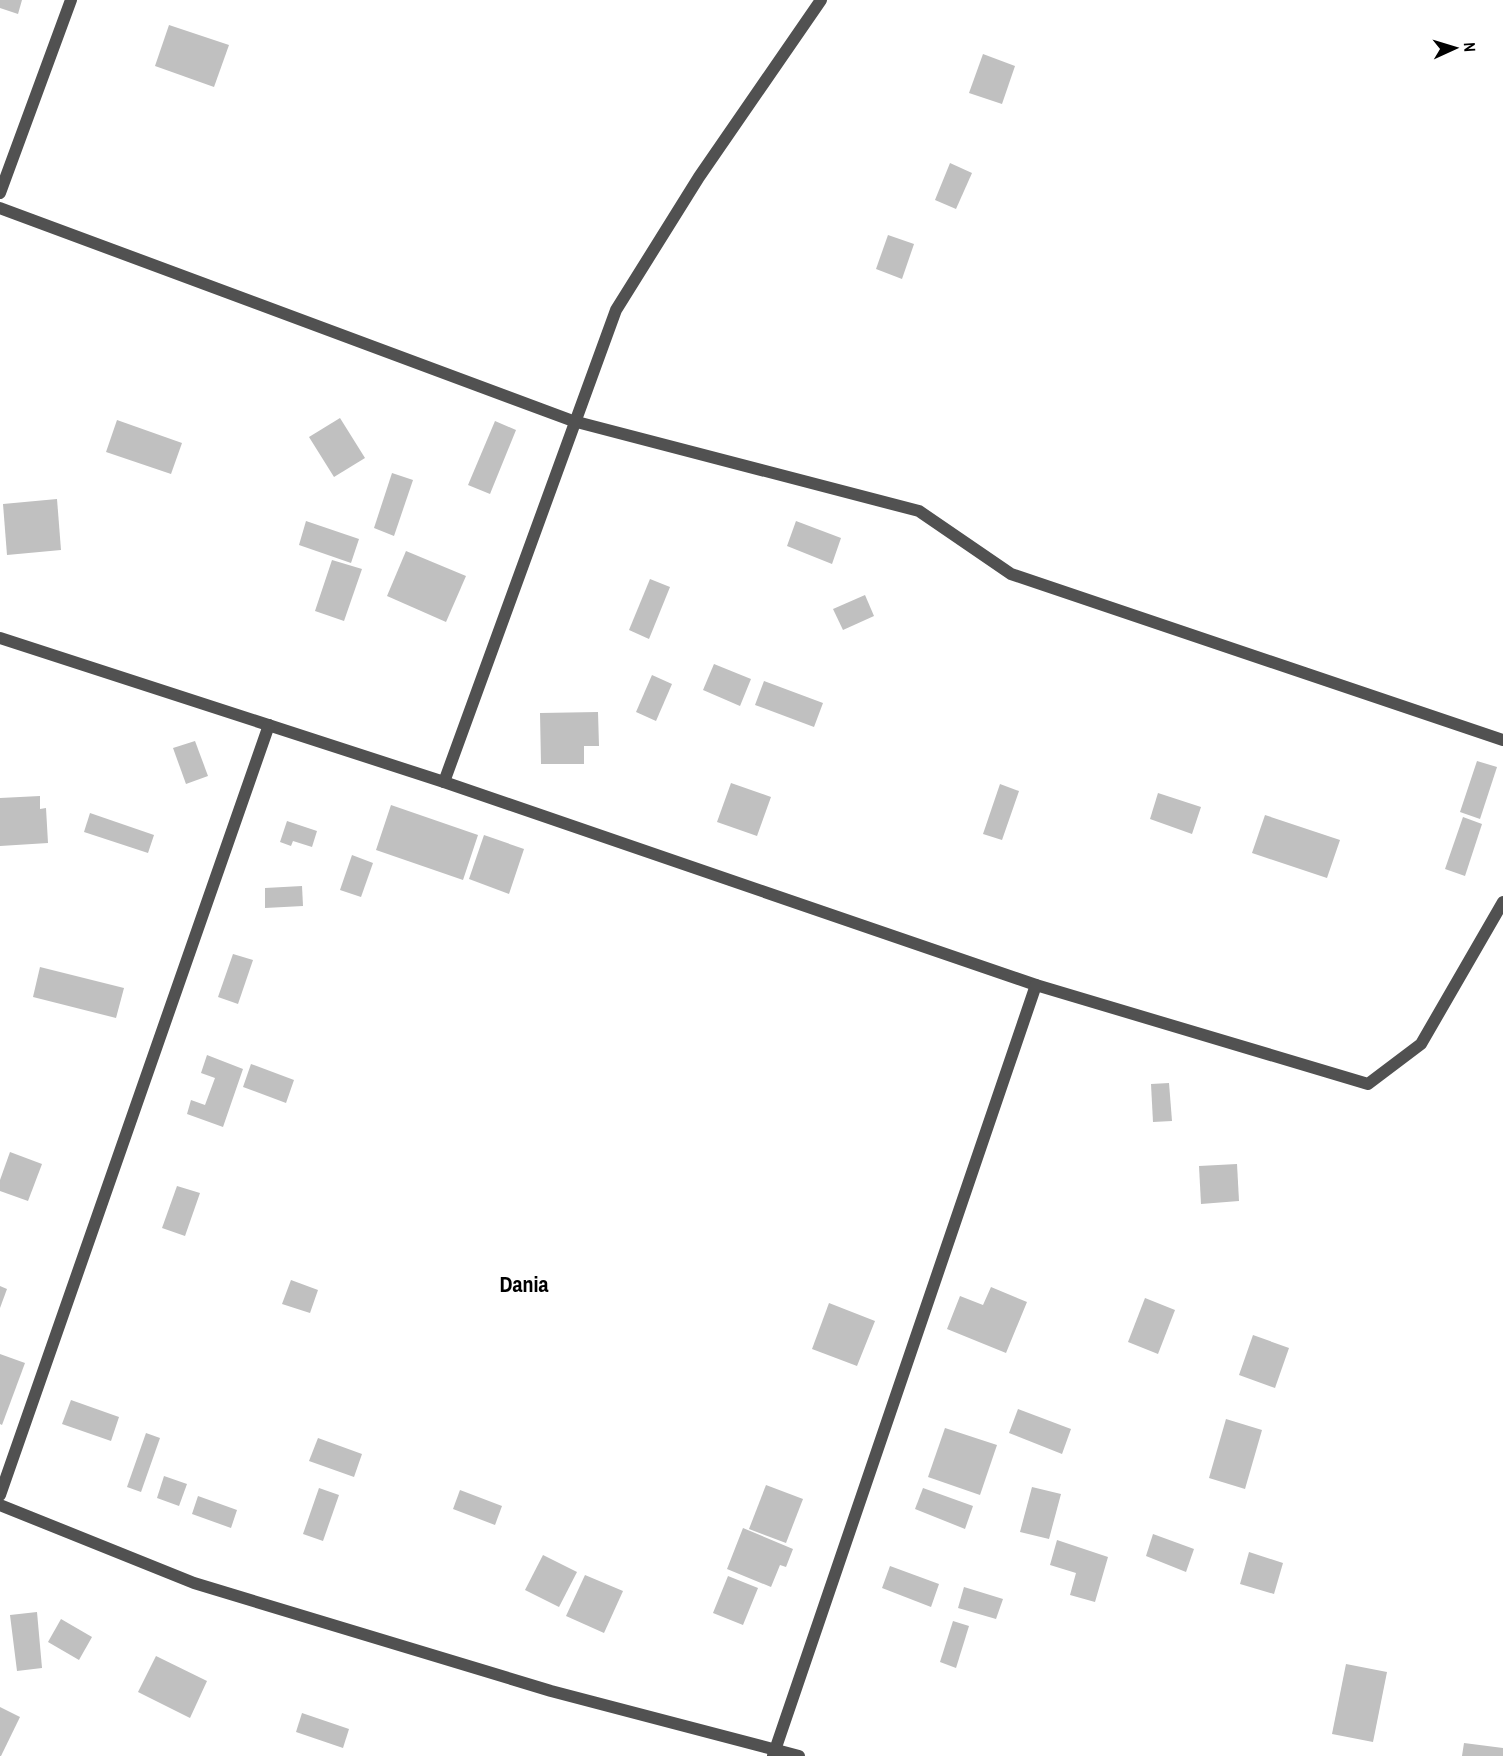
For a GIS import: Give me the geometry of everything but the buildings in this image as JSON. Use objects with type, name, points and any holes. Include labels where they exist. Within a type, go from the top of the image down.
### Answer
[{"type":"street","points":[[0,193],[71,0]]},
{"type":"street","points":[[444,782],[573,421],[616,310],[699,177],[821,0]]},
{"type":"street","points":[[0,208],[573,421],[919,511],[1011,574],[1503,740]]},
{"type":"street","points":[[0,638],[444,782],[1036,985],[1368,1084],[1420,1044],[1503,902]]},
{"type":"street","points":[[0,1495],[269,725]]},
{"type":"street","points":[[775,1753],[1036,985]]},
{"type":"street","points":[[0,1505],[194,1583],[551,1691],[775,1753],[799,1756]]},
{"type":"district","name":"Dania","points":[[524,1284]]}]
